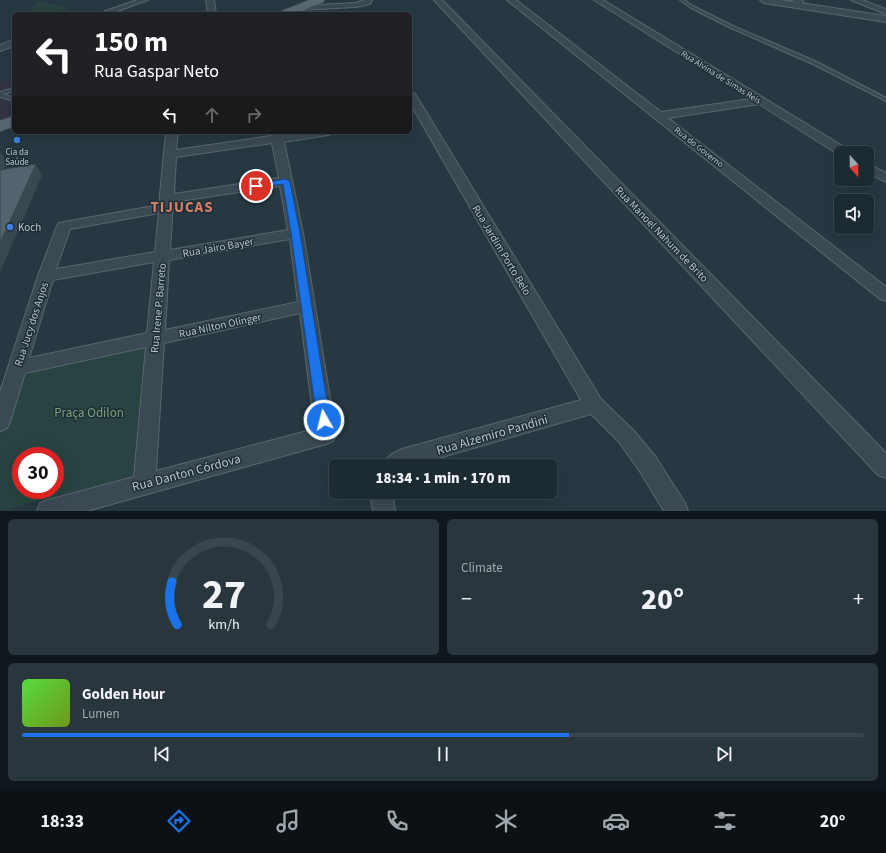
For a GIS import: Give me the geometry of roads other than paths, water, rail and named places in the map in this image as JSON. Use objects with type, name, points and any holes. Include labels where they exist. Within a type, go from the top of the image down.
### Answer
[{"type":"main road","points":[[289,12],[319,0]]},
{"type":"main road","points":[[0,126],[12,122]]},
{"type":"street","points":[[107,12],[144,0]]},
{"type":"street","points":[[210,0],[212,12]]},
{"type":"street","points":[[299,8],[356,5],[367,2],[368,0]]},
{"type":"street","name":"Rua Manoel Nahum de Brito","points":[[438,0],[886,468]]},
{"type":"street","name":"Rua do Governo","points":[[511,0],[886,295]]},
{"type":"street","name":"Rua Alvina de Simas Reis","points":[[598,0],[834,146]]},
{"type":"street","points":[[764,0],[886,19]]},
{"type":"street","points":[[786,0],[886,15]]},
{"type":"street","points":[[855,0],[886,12]]},
{"type":"street","points":[[356,5],[361,12]]},
{"type":"street","points":[[0,48],[12,44]]},
{"type":"street","name":"Rua Jardim Porto Belo","points":[[412,97],[594,405],[626,436],[647,463],[677,511]]},
{"type":"street","points":[[658,116],[759,101]]},
{"type":"street","name":"Rua Irene P. Barreto","points":[[144,484],[172,134]]},
{"type":"street","points":[[170,154],[277,136],[302,134]]},
{"type":"street","points":[[277,136],[296,233],[306,306]]},
{"type":"street","points":[[874,171],[886,178]]},
{"type":"street","points":[[167,204],[286,182]]},
{"type":"street","name":"Rua Jucy dos Anjos","points":[[0,422],[46,276],[64,226],[167,204]]},
{"type":"street","name":"Rua Jairo Bayer","points":[[46,276],[296,233]]},
{"type":"street","name":"Rua Nilton Olinger","points":[[16,368],[306,306]]},
{"type":"street","name":"Rua Danton Córdova","points":[[48,511],[326,434],[306,306]]},
{"type":"street","name":"Rua Alzemiro Pandini","points":[[402,459],[594,405]]},
{"type":"street","points":[[382,499],[384,511]]},
{"type":"lane","points":[[682,0],[692,7],[732,27],[816,63],[886,100]]},
{"type":"lane","points":[[0,95],[12,90]]},
{"type":"lane","points":[[0,95],[12,99]]},
{"type":"place","name":"Cia da Saúde","points":[[17,140]]},
{"type":"place","name":"Koch","points":[[10,227]]},
{"type":"district","name":"TIJUCAS","points":[[182,207]]},
{"type":"park label","name":"Praça Odilon","points":[[89,412]]}]
